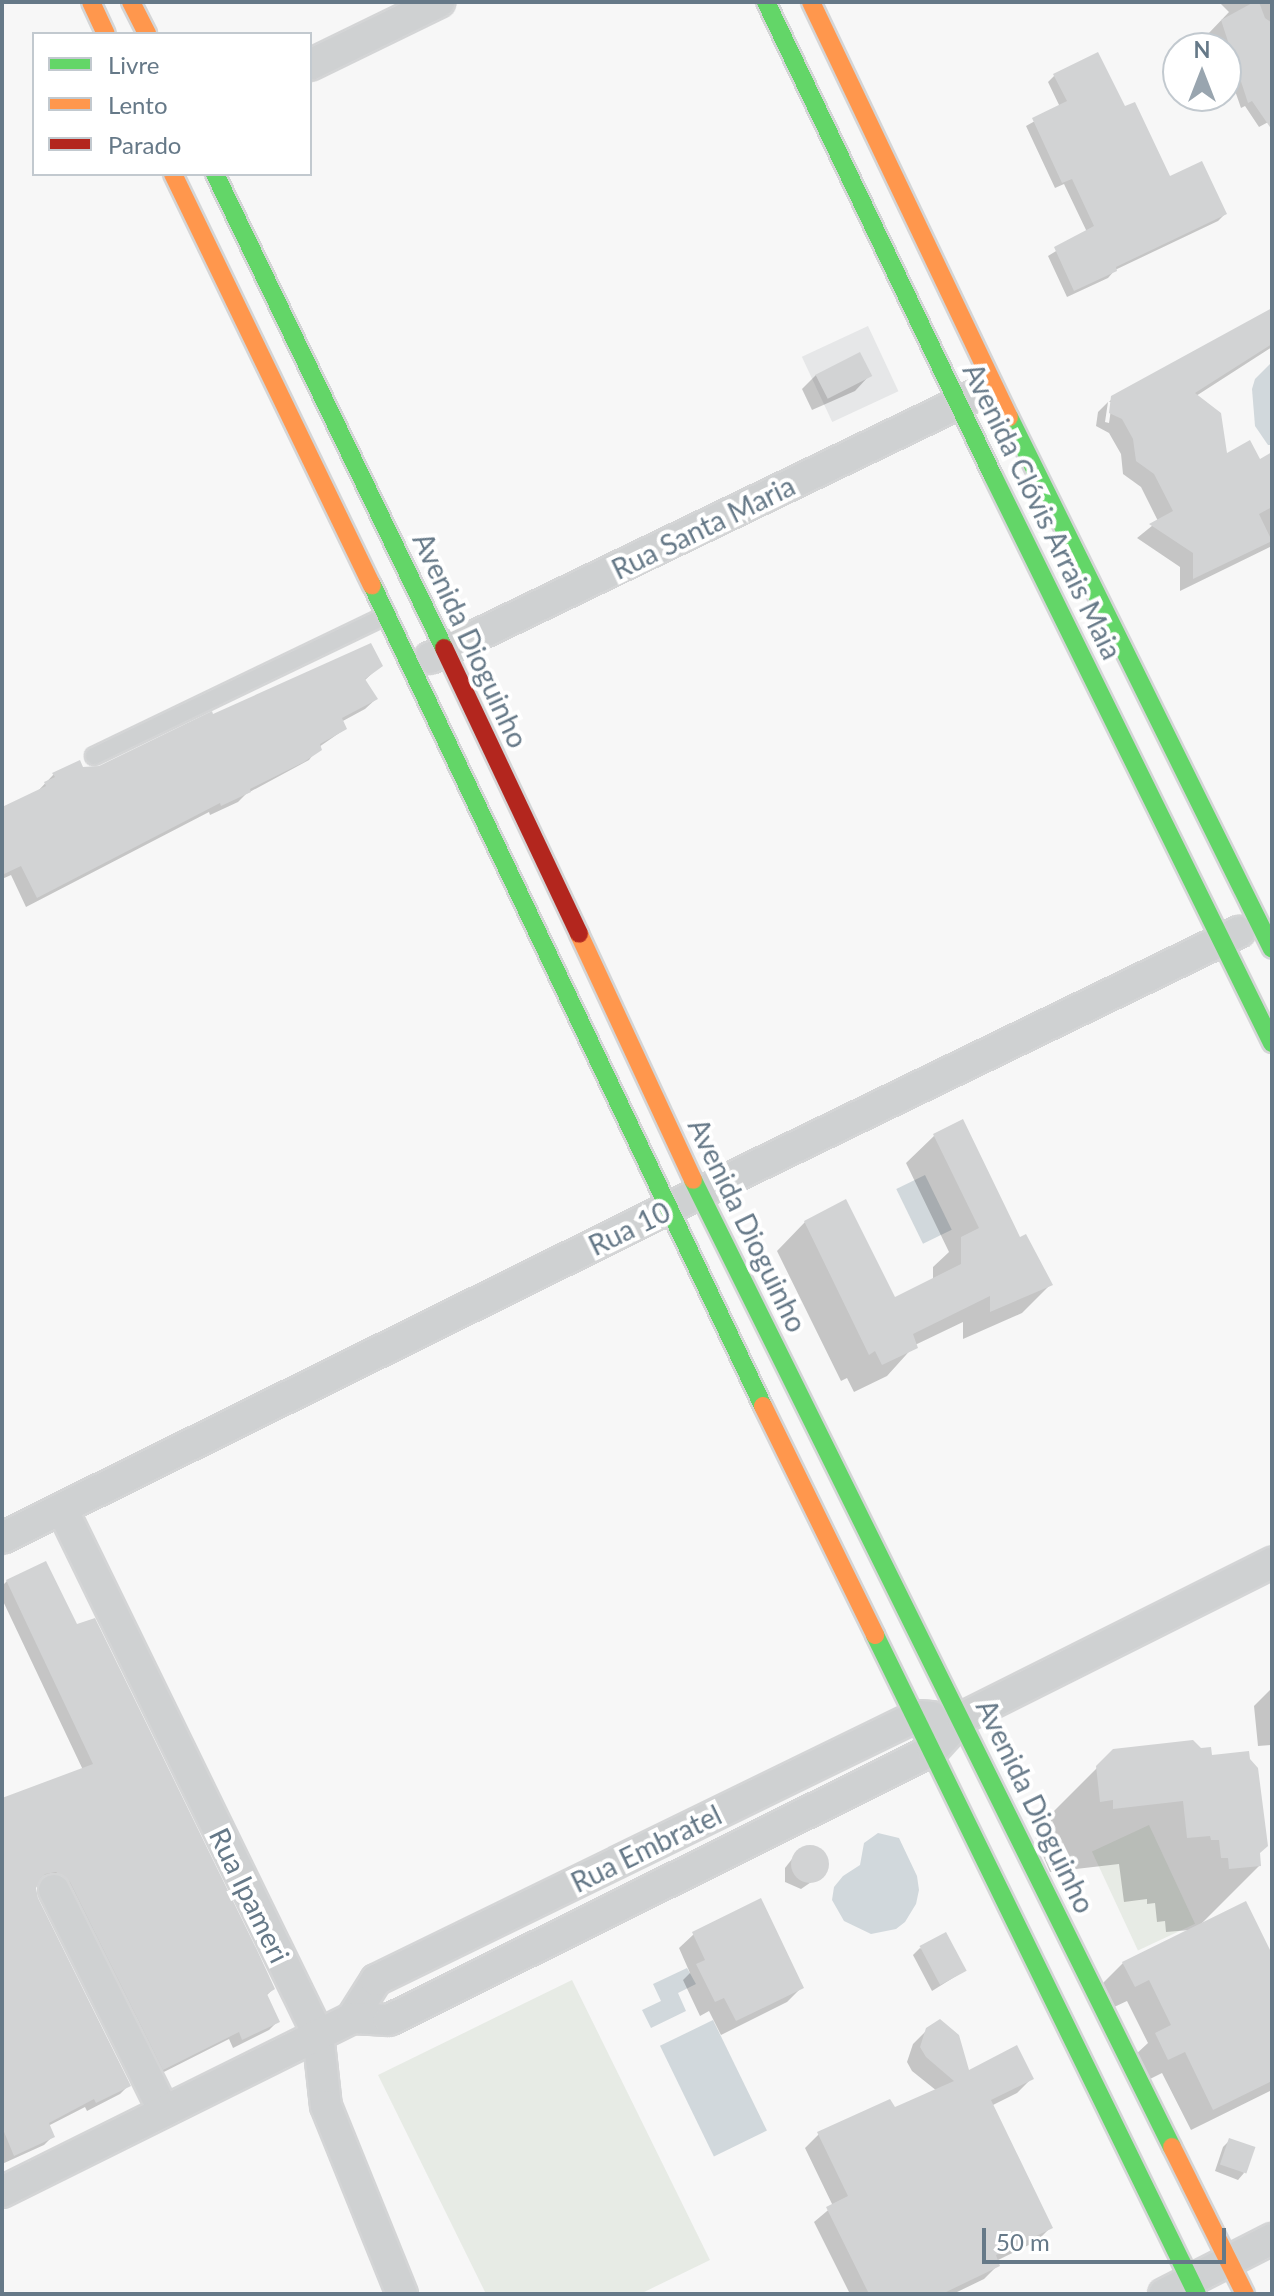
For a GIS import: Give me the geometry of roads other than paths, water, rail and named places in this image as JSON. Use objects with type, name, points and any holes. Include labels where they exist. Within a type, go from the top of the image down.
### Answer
[{"type":"main road","points":[[91,2],[105,32]]},
{"type":"main road","points":[[131,2],[146,32]]},
{"type":"main road","name":"Avenida Clóvis Arrais Maia","points":[[766,2],[961,403],[993,476],[1272,1043]]},
{"type":"main road","name":"Avenida Clóvis Arrais Maia","points":[[811,2],[994,386],[1272,949]]},
{"type":"main road","points":[[174,176],[412,667],[667,1209],[917,1716],[1184,2290]]},
{"type":"main road","name":"Avenida Dioguinho","points":[[216,176],[446,651],[700,1194],[1245,2294]]},
{"type":"street","points":[[312,64],[439,2]]},
{"type":"street","name":"Rua Santa Maria","points":[[412,667],[994,386]]},
{"type":"street","name":"Rua 10","points":[[2,1538],[667,1209],[1259,922]]},
{"type":"street","name":"Rua Ipameri","points":[[62,1509],[318,2034],[326,2106],[402,2294]]},
{"type":"street","name":"Rua Embratel","points":[[2,2192],[352,2018],[389,2020],[933,1750],[962,1718],[1272,1563]]},
{"type":"street","name":"Rua Embratel","points":[[352,2018],[376,1980],[917,1716],[962,1718]]},
{"type":"street","points":[[54,1890],[163,2110]]},
{"type":"street","points":[[1184,2290],[1229,2261],[1272,2239]]},
{"type":"lane","points":[[94,756],[387,615]]}]
